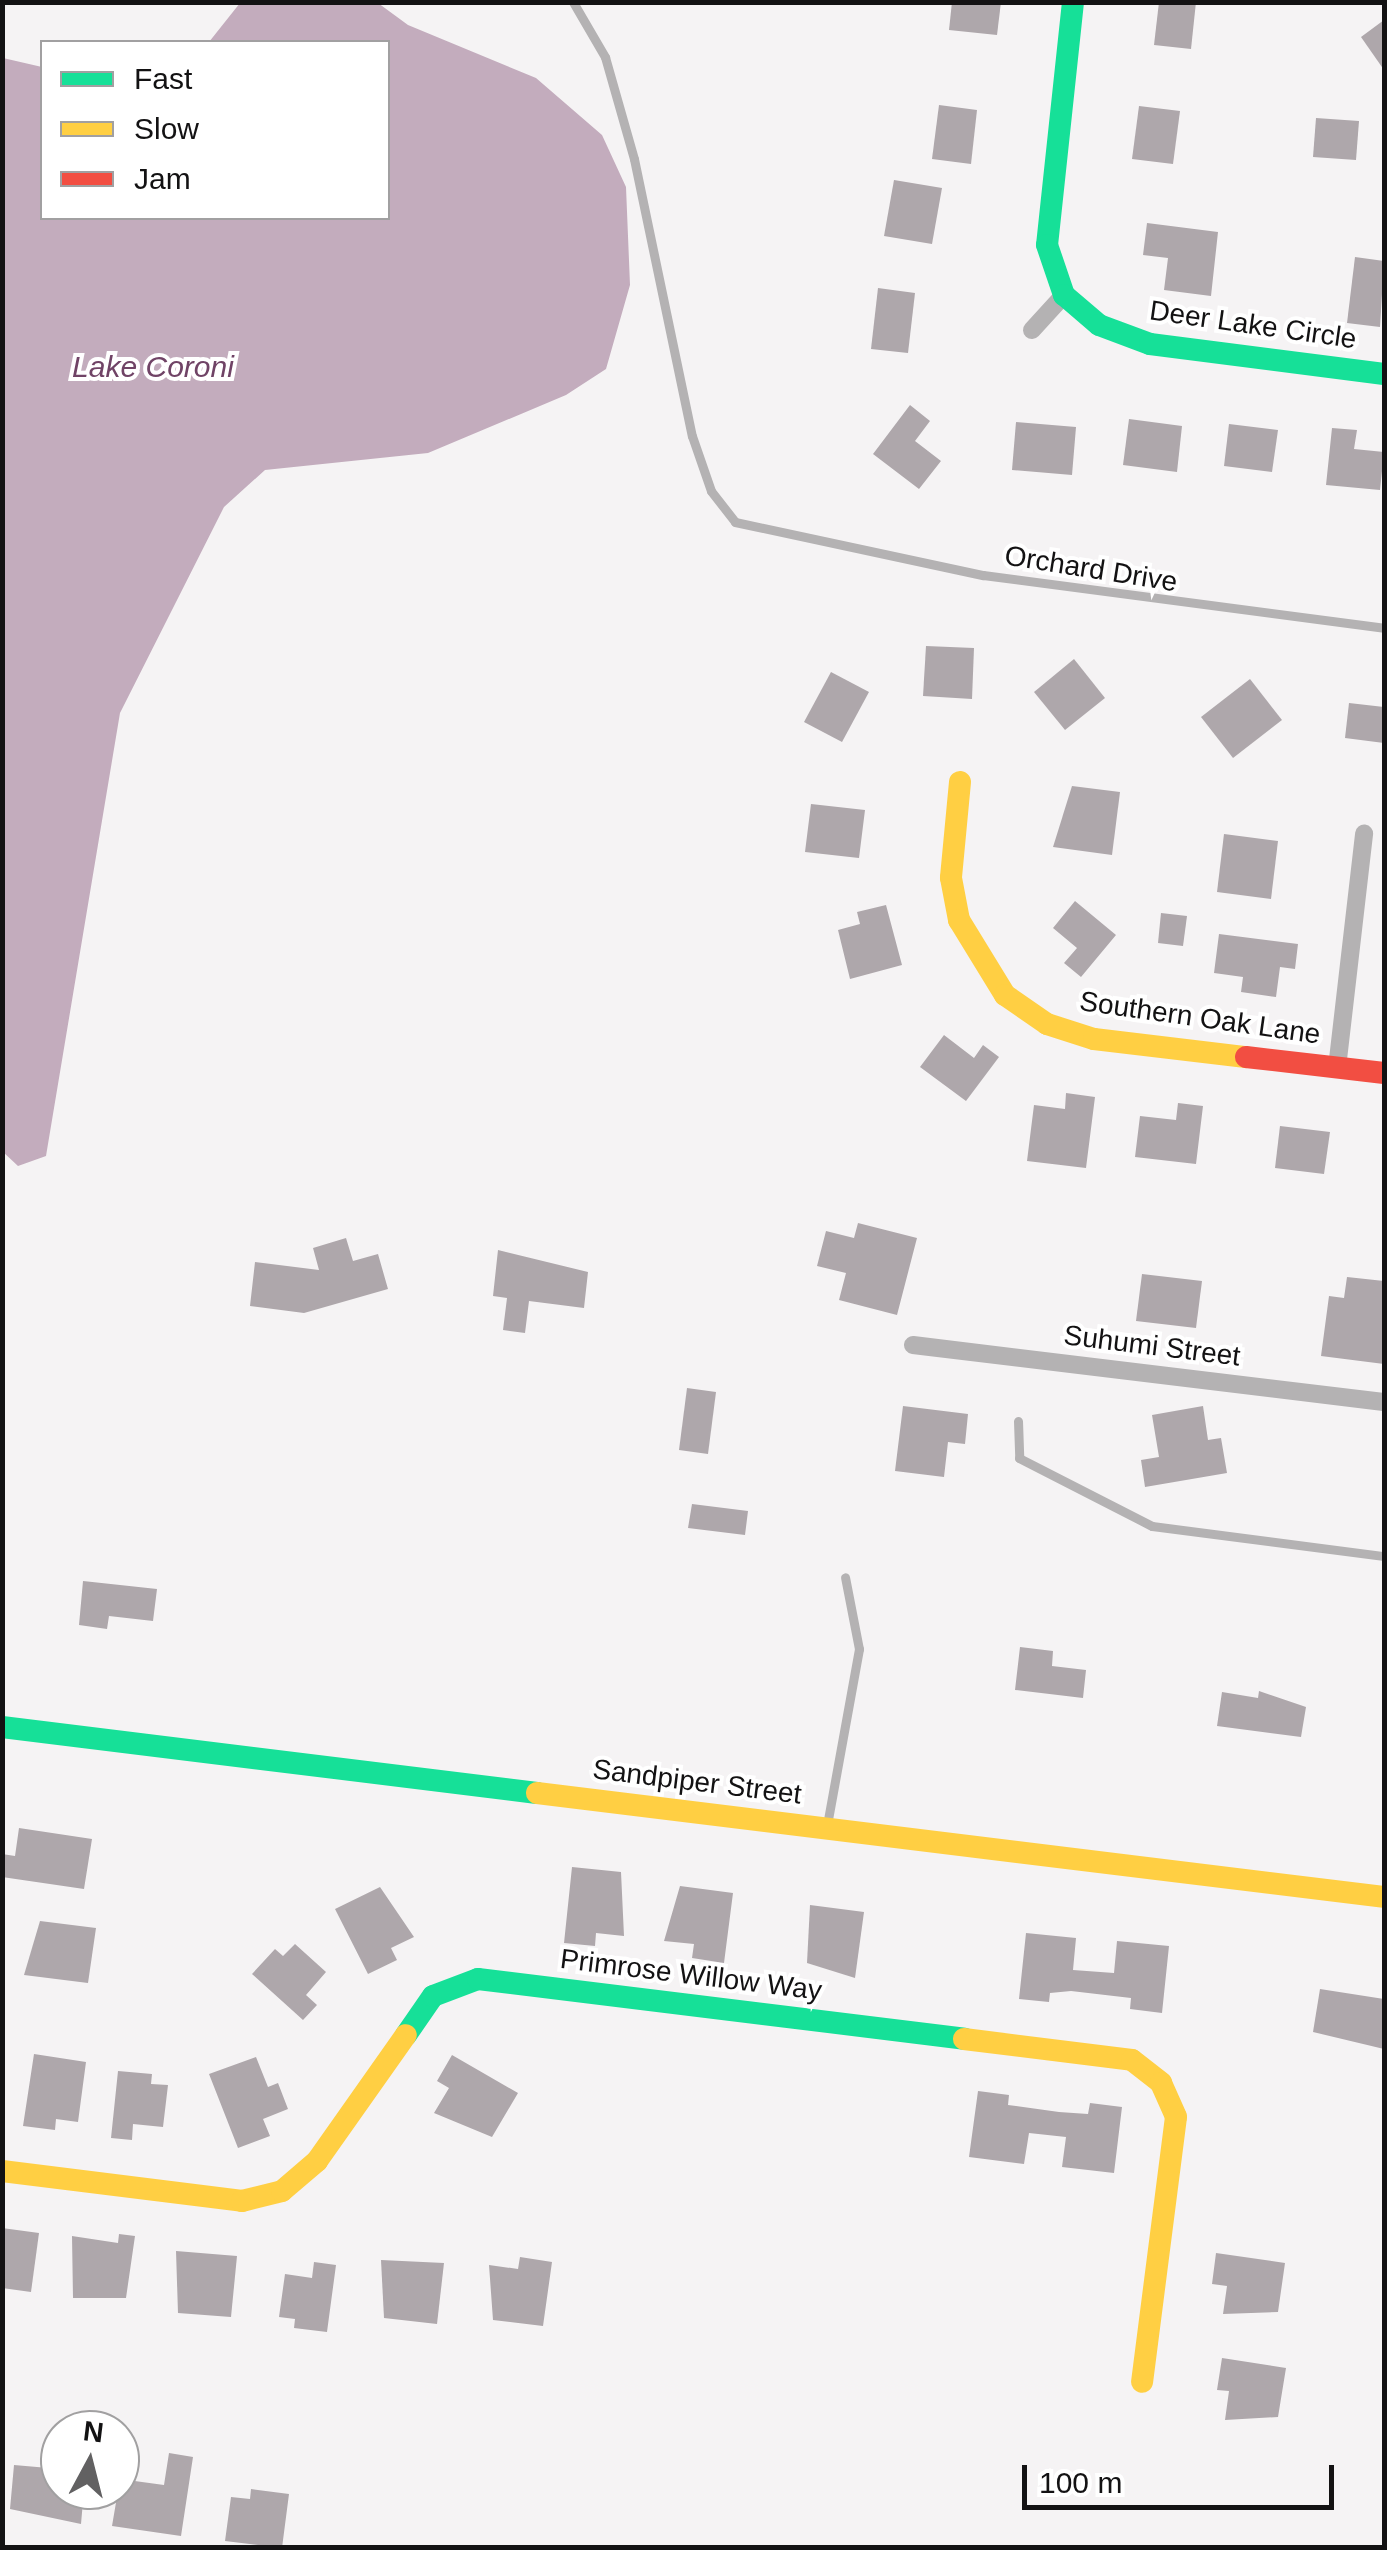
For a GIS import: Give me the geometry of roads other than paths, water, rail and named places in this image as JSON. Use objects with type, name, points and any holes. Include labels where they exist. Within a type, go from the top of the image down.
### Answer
[{"type":"street","points":[[1032,330],[1064,294],[1047,245],[1073,2]]},
{"type":"street","name":"Deer Lake Circle","points":[[1064,294],[1099,325],[1150,344],[1384,374]]},
{"type":"street","name":"Southern Oak Lane","points":[[960,782],[952,878],[959,920],[1005,995],[1047,1024],[1094,1039],[1384,1074]]},
{"type":"street","points":[[1337,1068],[1364,834]]},
{"type":"street","name":"Suhumi Street","points":[[914,1345],[1384,1402]]},
{"type":"street","name":"Sandpiper Street","points":[[2,1726],[1384,1896]]},
{"type":"street","name":"Primrose Willow Way","points":[[2,2171],[242,2201],[282,2191],[317,2161],[434,1996],[478,1979],[1132,2060],[1161,2083],[1176,2117],[1142,2382]]},
{"type":"lane","name":"Orchard Drive","points":[[573,2],[605,57],[634,159],[692,436],[711,491],[735,522],[1040,584],[1384,628]]},
{"type":"lane","points":[[1018,1421],[1018,1458],[1152,1526],[1384,1556]]},
{"type":"lane","points":[[826,1828],[859,1648],[845,1577]]},
{"type":"water","name":"Lake Coroni","points":[[240,3],[378,3],[408,25],[536,78],[602,135],[626,187],[630,285],[606,369],[566,395],[428,453],[265,470],[224,507],[120,713],[46,1156],[18,1166],[2,1151],[3,58],[40,67],[40,220],[390,220],[390,40],[211,40]]}]
